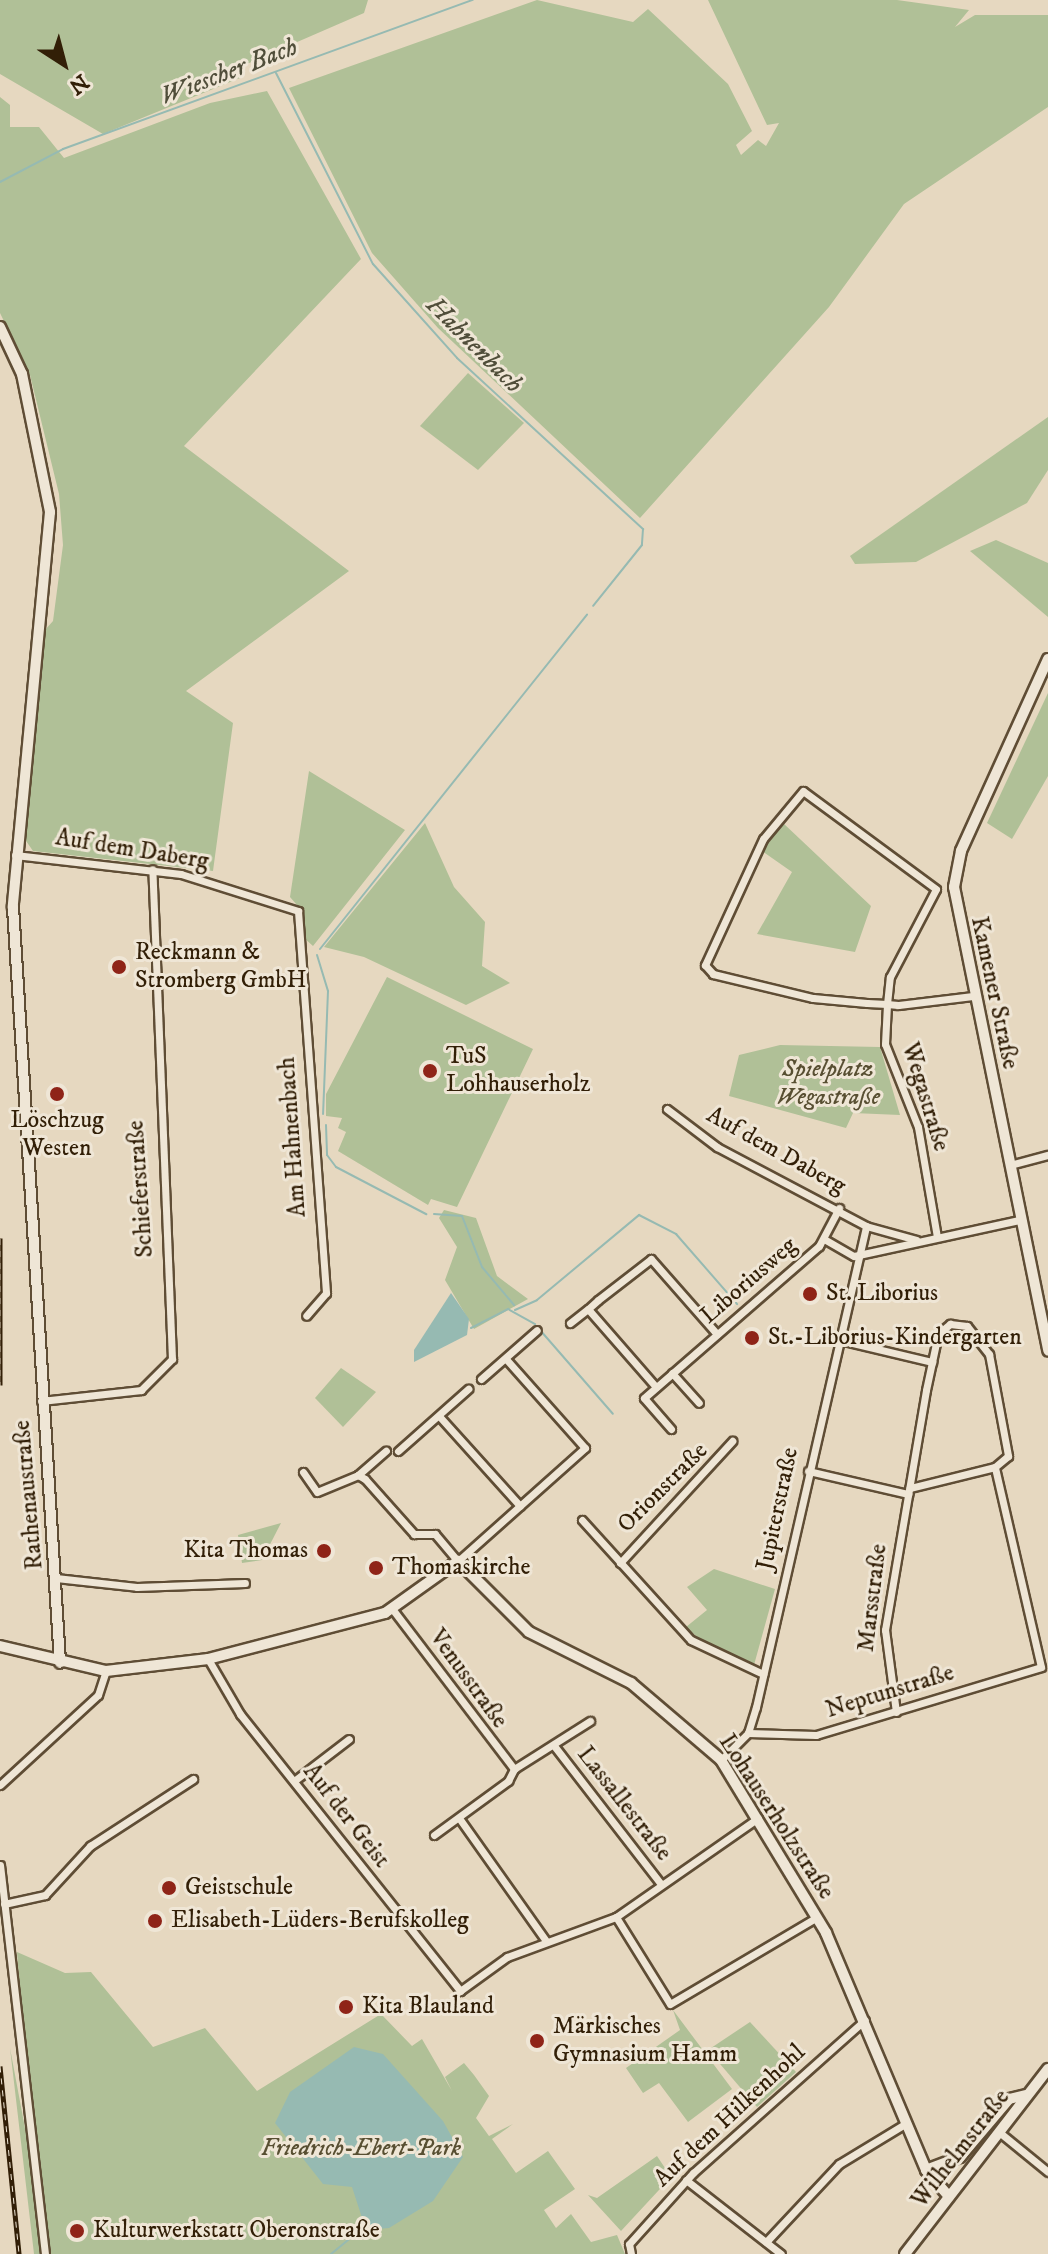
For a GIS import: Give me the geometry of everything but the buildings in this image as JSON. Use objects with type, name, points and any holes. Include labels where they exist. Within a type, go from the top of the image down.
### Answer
[{"type":"street","name":"Rathenaustraße","points":[[0,327],[22,374],[50,512],[14,855],[41,1401],[60,1663]]},
{"type":"street","name":"Kamener Straße","points":[[1048,659],[956,864],[956,912],[1048,1351]]},
{"type":"street","name":"Wegastraße","points":[[887,1004],[813,998],[707,971],[728,903],[763,839],[803,791],[933,886],[937,897],[903,949],[887,1004],[885,1044],[918,1127],[937,1237]]},
{"type":"street","name":"Auf dem Daberg","points":[[14,855],[152,869],[296,909],[299,947]]},
{"type":"street","name":"Schieferstraße","points":[[41,1401],[141,1390],[172,1359],[152,869]]},
{"type":"street","name":"Am Hahnenbach","points":[[299,947],[326,1293],[306,1316]]},
{"type":"street","points":[[887,1004],[973,996]]},
{"type":"street","name":"Auf dem Daberg","points":[[667,1109],[717,1147],[839,1208],[866,1226],[916,1240]]},
{"type":"street","points":[[1010,1165],[1048,1155]]},
{"type":"street","name":"Liboriusweg","points":[[656,1387],[824,1239],[839,1208]]},
{"type":"street","name":"Auf dem Daberg","points":[[854,1256],[916,1240],[1019,1220]]},
{"type":"street","points":[[824,1239],[854,1256],[866,1226]]},
{"type":"street","name":"Jupiterstraße","points":[[748,1733],[854,1256]]},
{"type":"street","points":[[570,1323],[651,1259],[717,1334]]},
{"type":"street","points":[[588,1309],[656,1387],[644,1398],[671,1429]]},
{"type":"street","name":"Marsstraße","points":[[896,1712],[883,1648],[932,1362],[938,1334],[950,1324],[981,1338],[1008,1456],[995,1467]]},
{"type":"street","points":[[481,1379],[537,1330]]},
{"type":"street","points":[[835,1339],[932,1362]]},
{"type":"street","points":[[0,1646],[60,1663],[106,1671],[208,1659],[393,1610],[458,1561],[585,1448],[505,1358]]},
{"type":"street","points":[[672,1373],[699,1403]]},
{"type":"street","points":[[398,1451],[468,1389]]},
{"type":"street","points":[[439,1416],[520,1506]]},
{"type":"street","name":"Orionstraße","points":[[620,1563],[732,1441]]},
{"type":"street","points":[[303,1472],[317,1492],[358,1475],[386,1451]]},
{"type":"street","points":[[808,1471],[909,1491],[995,1467]]},
{"type":"street","name":"Neptunstraße","points":[[748,1733],[816,1735],[1041,1667],[995,1467]]},
{"type":"street","points":[[358,1475],[414,1534],[435,1534],[458,1561]]},
{"type":"street","name":"Orionstraße","points":[[582,1520],[703,1650],[763,1674]]},
{"type":"street","name":"Lohauserholzstraße","points":[[458,1561],[529,1632],[631,1683],[721,1760],[817,1917],[865,2020],[926,2170],[949,2196]]},
{"type":"street","points":[[56,1578],[137,1587],[245,1583]]},
{"type":"street","name":"Venusstraße","points":[[393,1610],[514,1769]]},
{"type":"street","name":"Auf der Geist","points":[[208,1659],[240,1714],[460,1991],[507,1957],[546,1941]]},
{"type":"street","points":[[0,1785],[98,1695],[106,1671]]},
{"type":"street","points":[[434,1835],[459,1818],[514,1769],[555,1747],[590,1721]]},
{"type":"street","points":[[721,1760],[748,1733]]},
{"type":"street","points":[[294,1781],[349,1739]]},
{"type":"street","name":"Lassallestraße","points":[[555,1747],[661,1884]]},
{"type":"street","points":[[4,1904],[45,1895],[90,1846],[193,1779]]},
{"type":"street","points":[[459,1818],[546,1941],[616,1917],[758,1818]]},
{"type":"street","points":[[0,1865],[45,2254]]},
{"type":"street","points":[[616,1917],[670,2004],[817,1917]]},
{"type":"street","name":"Auf dem Hilkenhohl","points":[[630,2250],[686,2180],[865,2020]]},
{"type":"street","name":"Wilhelmstraße","points":[[908,2253],[1048,2069]]},
{"type":"street","points":[[926,2170],[960,2157],[1009,2099],[1027,2095]]},
{"type":"street","points":[[766,2242],[839,2164],[905,2124]]},
{"type":"street","points":[[999,2132],[1048,2172]]},
{"type":"street","points":[[686,2180],[781,2254]]},
{"type":"green space","points":[[0,0],[368,0],[364,13],[233,70],[240,78],[103,134],[0,74]]},
{"type":"green space","points":[[537,0],[633,22],[648,9],[728,84],[752,131],[736,145],[741,155],[758,140],[766,146],[779,123],[767,125],[708,0],[897,0],[969,10],[955,27],[975,15],[1048,15],[1048,107],[904,204],[829,307],[640,518],[438,328],[372,253],[289,88]]},
{"type":"green space","points":[[267,91],[361,259],[184,446],[349,571],[186,691],[233,723],[213,871],[33,851],[24,838],[45,630],[53,621],[63,545],[59,494],[30,375],[0,313],[0,97],[10,105],[10,127],[39,127],[64,158],[210,103]]},
{"type":"green space","points":[[468,373],[524,423],[478,470],[420,426]]},
{"type":"green space","points":[[1048,417],[1048,470],[1027,503],[916,562],[855,564],[850,556]]},
{"type":"green space","points":[[996,540],[1048,563],[1048,617],[970,551]]},
{"type":"green space","points":[[1048,693],[1048,776],[1012,839],[987,823]]},
{"type":"green space","points":[[309,771],[405,830],[313,946],[303,937],[303,912],[290,897]]},
{"type":"green space","points":[[425,823],[454,887],[485,922],[482,966],[510,983],[466,1005],[364,957],[324,947]]},
{"type":"green space","points":[[783,823],[871,906],[855,952],[757,934],[792,872],[762,851]]},
{"type":"green space","name":"TuS Lohhauserholz","points":[[387,977],[533,1049],[457,1207],[431,1199],[428,1205],[338,1151],[346,1132],[338,1128],[342,1118],[326,1116],[326,1094]]},
{"type":"green space","name":"Spielplatz Wegastraße","points":[[780,1045],[880,1047],[900,1115],[853,1113],[846,1128],[729,1096],[739,1055]]},
{"type":"green space","points":[[444,1210],[476,1218],[497,1276],[528,1299],[474,1329],[445,1280],[457,1247],[439,1218]]},
{"type":"green space","points":[[341,1368],[376,1392],[343,1427],[315,1398]]},
{"type":"green space","points":[[281,1523],[262,1560],[242,1563],[238,1535]]},
{"type":"green space","points":[[714,1569],[775,1589],[754,1665],[704,1643],[686,1627],[707,1610],[687,1587]]},
{"type":"green space","name":"Friedrich-Ebert-Park","points":[[17,1952],[65,1973],[91,1972],[153,2047],[205,2028],[257,2091],[381,2014],[412,2046],[422,2039],[452,2091],[445,2077],[464,2063],[489,2096],[476,2118],[489,2136],[513,2124],[492,2139],[516,2173],[548,2151],[575,2189],[544,2210],[556,2228],[571,2214],[591,2242],[617,2235],[625,2254],[34,2254],[10,2048],[33,2171]]},
{"type":"green space","points":[[673,2010],[732,2089],[688,2122],[659,2083],[643,2093],[626,2068],[680,2030]]},
{"type":"green space","points":[[750,2022],[796,2072],[757,2107],[708,2050]]},
{"type":"green space","points":[[657,2156],[671,2177],[621,2231],[588,2195],[597,2198]]},
{"type":"water","points":[[451,1293],[469,1319],[467,1335],[414,1362],[414,1350]]},
{"type":"water","points":[[354,2047],[383,2054],[443,2121],[463,2157],[433,2201],[389,2228],[366,2230],[352,2187],[323,2184],[275,2123],[290,2092]]},
{"type":"waterway","name":"Wiescher Bach","points":[[0,182],[63,149],[473,0]]},
{"type":"waterway","name":"Hahnenbach","points":[[276,73],[373,264],[457,358],[643,529],[642,545],[593,606]]},
{"type":"waterway","name":"Hahnenbach","points":[[320,949],[587,614]]},
{"type":"waterway","name":"Hahnenbach","points":[[317,955],[328,991],[323,1114]]},
{"type":"waterway","name":"Hahnenbach","points":[[326,1125],[327,1155],[336,1167],[426,1214]]},
{"type":"waterway","name":"Hahnenbach","points":[[434,1214],[462,1216],[482,1267],[514,1305]]},
{"type":"waterway","points":[[515,1310],[537,1300],[639,1215],[676,1234],[737,1304]]},
{"type":"waterway","points":[[471,1328],[508,1309],[535,1324]]},
{"type":"waterway","points":[[540,1330],[613,1414]]},
{"type":"waterway","points":[[331,2254],[364,2227]]},
{"type":"railway","points":[[0,1238],[0,1385]]},
{"type":"railway","points":[[0,2066],[19,2254]]},
{"type":"place","name":"Reckmann & Stromberg GmbH","points":[[119,967]]},
{"type":"place","name":"TuS Lohhauserholz","points":[[430,1071]]},
{"type":"place","name":"Löschzug Westen","points":[[57,1094]]},
{"type":"place","name":"St. Liborius","points":[[810,1294]]},
{"type":"place","name":"St.-Liborius-Kindergarten","points":[[752,1338]]},
{"type":"place","name":"Kita Thomas","points":[[324,1551]]},
{"type":"place","name":"Thomaskirche","points":[[376,1568]]},
{"type":"place","name":"Geistschule","points":[[169,1888]]},
{"type":"place","name":"Elisabeth-Lüders-Berufskolleg","points":[[155,1921]]},
{"type":"place","name":"Kita Blauland","points":[[346,2007]]},
{"type":"place","name":"Märkisches Gymnasium Hamm","points":[[537,2041]]},
{"type":"place","name":"Kulturwerkstatt Oberonstraße","points":[[77,2231]]}]
